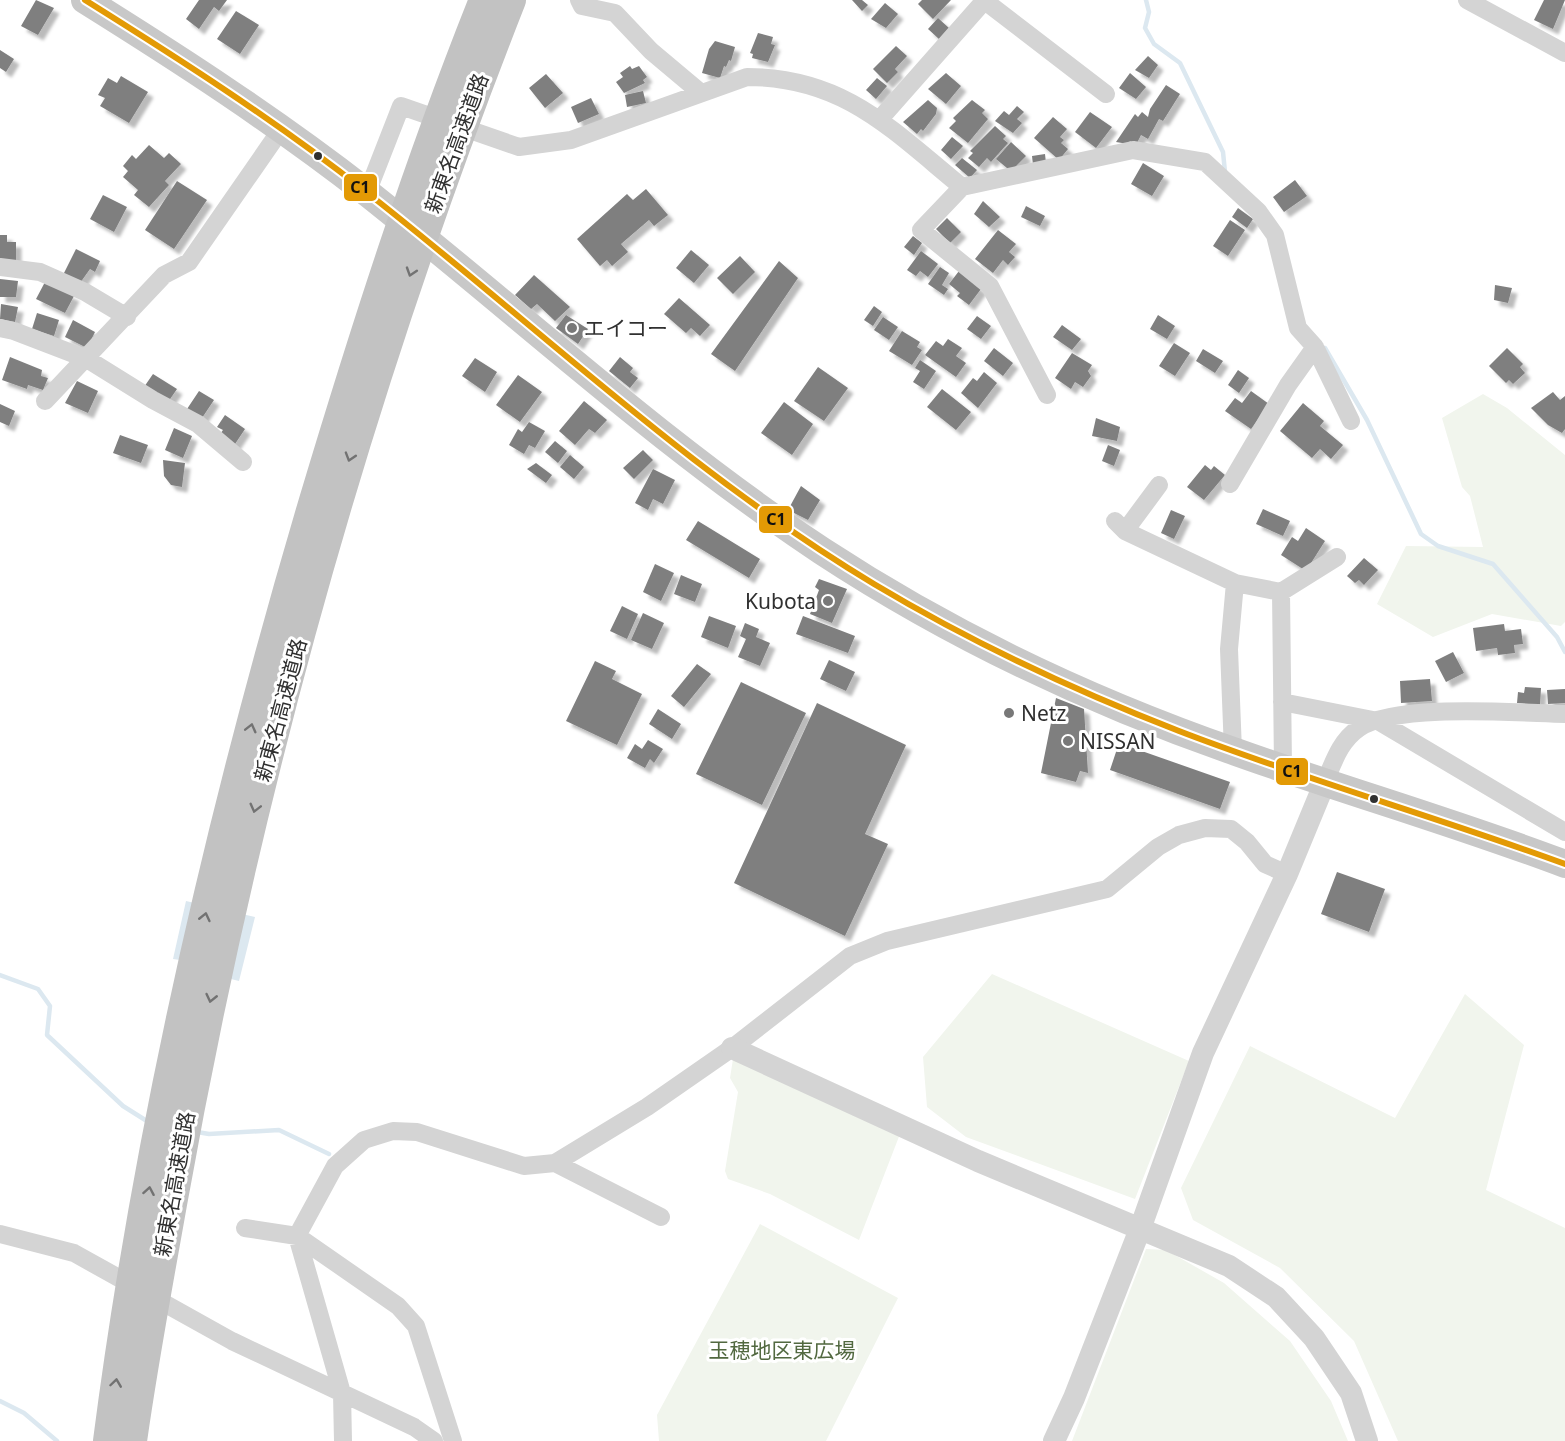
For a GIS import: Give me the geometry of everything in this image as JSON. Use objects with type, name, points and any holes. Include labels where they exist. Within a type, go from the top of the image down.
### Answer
[{"type":"highway","name":"新東名高速道路","points":[[109,1441],[117,1376],[169,1077],[213,877],[253,720],[367,328],[418,177],[485,0]]},
{"type":"highway","name":"新東名高速道路","points":[[131,1441],[141,1368],[193,1077],[275,726],[351,455],[439,186],[510,0]]},
{"type":"main road","points":[[85,0],[181,59],[282,128],[367,194],[612,396],[727,485],[824,553],[997,650],[1146,718],[1233,751],[1565,864]]},
{"type":"street","points":[[579,0],[582,6],[615,13],[651,51],[701,93]]},
{"type":"street","points":[[1467,0],[1565,53]]},
{"type":"street","points":[[879,120],[985,1],[1106,94]]},
{"type":"street","points":[[367,194],[401,106],[519,147],[572,140],[747,77],[776,77],[814,85],[844,98],[879,120],[962,187]]},
{"type":"street","points":[[45,401],[164,275],[189,262],[282,128]]},
{"type":"street","points":[[1047,395],[990,286],[921,230],[962,187],[1133,150],[1205,162],[1258,211],[1275,235],[1298,328],[1315,347],[1351,421]]},
{"type":"street","points":[[0,267],[40,272],[85,292],[127,316]]},
{"type":"street","points":[[0,328],[87,358],[153,400],[198,424],[243,462]]},
{"type":"street","points":[[1230,484],[1288,385],[1315,347]]},
{"type":"street","points":[[1159,485],[1120,526],[1235,583],[1281,592],[1337,557]]},
{"type":"street","points":[[1233,751],[1229,650],[1235,583]]},
{"type":"street","points":[[1281,592],[1282,768]]},
{"type":"street","points":[[1282,702],[1378,721],[1565,832]]},
{"type":"street","points":[[1054,1441],[1140,1229],[1203,1053],[1287,874],[1342,743],[1360,727],[1378,721],[1429,712],[1565,714]]},
{"type":"street","points":[[343,1441],[342,1392],[297,1236],[334,1166],[364,1140],[393,1131],[417,1132],[524,1166],[555,1163],[647,1107],[732,1048],[850,956],[887,941],[1107,889],[1158,847],[1179,835],[1205,828],[1231,829],[1247,842],[1265,864],[1287,874]]},
{"type":"street","points":[[732,1048],[978,1161],[1229,1266],[1276,1297],[1314,1338],[1351,1393],[1367,1441]]},
{"type":"street","points":[[555,1163],[661,1217]]},
{"type":"street","points":[[245,1228],[297,1236],[398,1306],[416,1326],[453,1441]]},
{"type":"street","points":[[0,1234],[74,1253],[232,1341],[414,1427],[434,1441]]},
{"type":"green space","points":[[1483,394],[1507,408],[1565,455],[1565,622],[1561,626],[1492,614],[1433,637],[1377,604],[1406,546],[1483,547],[1470,496],[1462,487],[1442,418]]},
{"type":"green space","points":[[992,974],[1189,1061],[1135,1199],[966,1137],[927,1107],[923,1057]]},
{"type":"green space","points":[[1465,994],[1524,1045],[1486,1190],[1565,1228],[1565,1441],[1398,1441],[1354,1341],[1280,1268],[1193,1220],[1181,1188],[1250,1046],[1395,1118]]},
{"type":"green space","points":[[733,1059],[900,1134],[859,1240],[770,1194],[728,1179],[725,1171],[738,1092],[730,1078]]},
{"type":"green space","name":"玉穂地区東広場","points":[[760,1224],[898,1298],[826,1441],[659,1441],[657,1415]]},
{"type":"green space","points":[[1146,1249],[1166,1250],[1224,1283],[1290,1341],[1331,1401],[1348,1441],[1072,1441]]},
{"type":"shaded area","points":[[186,901],[255,917],[239,981],[186,968],[187,961],[173,959]]},
{"type":"building","points":[[36,0],[54,8],[38,35],[21,26]]},
{"type":"building","points":[[199,0],[227,0],[219,11],[214,7],[199,29],[186,19]]},
{"type":"building","points":[[852,0],[862,0],[868,5],[862,11]]},
{"type":"building","points":[[922,0],[951,0],[933,19],[918,4]]},
{"type":"building","points":[[1544,0],[1565,0],[1553,29],[1534,20]]},
{"type":"building","points":[[885,3],[898,14],[886,28],[871,19]]},
{"type":"building","points":[[236,11],[259,25],[240,54],[217,39]]},
{"type":"building","points":[[938,18],[949,28],[939,39],[928,29]]},
{"type":"building","points":[[758,33],[773,37],[771,44],[775,45],[768,62],[752,58],[753,54],[750,53]]},
{"type":"building","points":[[715,41],[735,47],[731,61],[729,60],[726,67],[724,66],[720,78],[702,73],[709,49]]},
{"type":"building","points":[[896,46],[907,56],[895,69],[898,72],[887,83],[873,69]]},
{"type":"building","points":[[0,50],[14,59],[6,72],[0,68]]},
{"type":"building","points":[[1148,56],[1158,65],[1149,78],[1135,70]]},
{"type":"building","points":[[630,66],[632,69],[639,66],[647,77],[643,80],[645,83],[624,93],[616,82],[623,77],[620,73]]},
{"type":"building","points":[[946,73],[961,86],[946,104],[928,89]]},
{"type":"building","points":[[1130,73],[1146,87],[1136,99],[1119,88]]},
{"type":"building","points":[[546,74],[563,93],[545,108],[529,88]]},
{"type":"building","points":[[121,76],[148,92],[129,123],[100,106],[105,98],[98,95],[108,78],[117,83]]},
{"type":"building","points":[[877,78],[887,86],[876,99],[866,90]]},
{"type":"building","points":[[1166,85],[1180,94],[1163,121],[1159,119],[1148,139],[1141,135],[1136,145],[1130,141],[1128,144],[1116,142],[1135,114],[1138,117],[1142,112],[1148,117],[1150,109]]},
{"type":"building","points":[[643,91],[646,103],[627,107],[625,95]]},
{"type":"building","points":[[591,98],[599,114],[578,123],[571,107]]},
{"type":"building","points":[[928,100],[937,108],[936,114],[923,131],[921,129],[917,134],[903,122]]},
{"type":"building","points":[[972,100],[985,110],[982,113],[988,119],[968,143],[949,128],[956,121],[953,118]]},
{"type":"building","points":[[1017,106],[1024,112],[1017,119],[1022,123],[1013,133],[995,121],[1004,111],[1009,115]]},
{"type":"building","points":[[1090,112],[1112,127],[1096,148],[1075,132]]},
{"type":"building","points":[[1053,117],[1067,129],[1060,137],[1064,140],[1061,143],[1068,149],[1059,160],[1034,138]]},
{"type":"building","points":[[995,126],[1006,136],[1003,139],[1008,143],[991,162],[987,158],[979,167],[968,158],[973,153],[970,151]]},
{"type":"building","points":[[952,137],[963,146],[951,159],[941,150]]},
{"type":"building","points":[[1011,142],[1026,156],[1014,168],[1007,168],[996,159]]},
{"type":"building","points":[[149,145],[164,158],[169,153],[181,164],[165,181],[169,185],[149,207],[134,195],[138,190],[123,177],[128,171],[123,166],[132,155],[136,159]]},
{"type":"building","points":[[1045,154],[1046,163],[1033,165],[1032,156]]},
{"type":"building","points":[[962,158],[977,170],[970,178],[955,165]]},
{"type":"building","points":[[1143,163],[1164,176],[1152,196],[1131,184]]},
{"type":"building","points":[[1295,180],[1307,196],[1284,212],[1273,197]]},
{"type":"building","points":[[177,181],[207,200],[174,249],[145,230]]},
{"type":"building","points":[[646,189],[668,215],[654,226],[649,220],[621,244],[628,252],[612,266],[607,260],[600,266],[577,239],[627,194],[633,200]]},
{"type":"building","points":[[103,195],[127,207],[114,232],[90,219]]},
{"type":"building","points":[[983,201],[1000,217],[989,227],[974,214]]},
{"type":"building","points":[[1026,206],[1045,216],[1040,226],[1021,217]]},
{"type":"building","points":[[1238,208],[1253,219],[1247,228],[1232,217]]},
{"type":"building","points":[[947,218],[961,232],[950,243],[936,229]]},
{"type":"building","points":[[1230,220],[1245,230],[1228,256],[1213,246]]},
{"type":"building","points":[[998,230],[1016,244],[1009,252],[1015,257],[1008,265],[1003,260],[993,273],[975,259]]},
{"type":"building","points":[[0,235],[7,235],[7,242],[16,242],[16,262],[0,262]]},
{"type":"building","points":[[913,236],[922,243],[914,255],[904,247]]},
{"type":"building","points":[[76,249],[100,261],[95,272],[90,269],[80,283],[63,275]]},
{"type":"building","points":[[691,250],[709,265],[694,283],[676,268]]},
{"type":"building","points":[[921,251],[938,264],[928,277],[920,271],[916,276],[907,270]]},
{"type":"building","points":[[740,256],[755,272],[733,294],[717,278]]},
{"type":"building","points":[[779,261],[798,278],[735,371],[711,354]]},
{"type":"building","points":[[940,267],[949,273],[942,285],[948,289],[944,295],[928,284]]},
{"type":"building","points":[[959,271],[981,289],[969,305],[957,296],[960,293],[949,284]]},
{"type":"building","points":[[534,275],[570,307],[555,321],[537,304],[531,309],[515,295]]},
{"type":"building","points":[[0,279],[18,281],[16,297],[0,297]]},
{"type":"building","points":[[45,282],[74,296],[65,313],[36,299]]},
{"type":"building","points":[[1495,285],[1512,288],[1508,303],[1494,300]]},
{"type":"building","points":[[679,298],[710,325],[700,336],[691,328],[686,333],[664,314]]},
{"type":"building","points":[[1,304],[18,307],[15,322],[0,319]]},
{"type":"building","points":[[874,306],[882,312],[873,326],[864,320]]},
{"type":"building","points":[[37,313],[59,320],[54,336],[32,329]]},
{"type":"building","points":[[566,315],[588,329],[578,344],[556,328]]},
{"type":"building","points":[[1158,315],[1175,326],[1167,339],[1150,329]]},
{"type":"building","points":[[977,316],[991,326],[981,339],[967,329]]},
{"type":"building","points":[[883,317],[898,327],[889,340],[874,330]]},
{"type":"building","points":[[73,320],[95,332],[87,348],[65,337]]},
{"type":"building","points":[[1062,325],[1081,339],[1072,350],[1053,337]]},
{"type":"building","points":[[902,331],[920,342],[917,347],[922,350],[912,365],[889,351]]},
{"type":"building","points":[[948,339],[962,348],[956,356],[966,363],[956,377],[925,355],[936,341],[943,346]]},
{"type":"building","points":[[1174,343],[1190,353],[1175,376],[1159,366]]},
{"type":"building","points":[[994,348],[1013,363],[1003,376],[984,361]]},
{"type":"building","points":[[1507,348],[1523,364],[1520,367],[1525,373],[1513,384],[1509,380],[1506,383],[1489,366]]},
{"type":"building","points":[[1203,349],[1223,361],[1215,373],[1196,361]]},
{"type":"building","points":[[1072,353],[1092,365],[1088,371],[1091,376],[1083,387],[1075,382],[1071,389],[1055,378]]},
{"type":"building","points":[[10,357],[42,370],[41,376],[48,378],[43,390],[28,385],[27,389],[2,380]]},
{"type":"building","points":[[620,357],[633,368],[630,372],[638,378],[630,388],[609,371]]},
{"type":"building","points":[[475,358],[497,372],[485,392],[462,376]]},
{"type":"building","points":[[920,360],[936,371],[924,389],[913,382],[920,371],[915,368]]},
{"type":"building","points":[[818,367],[848,388],[824,421],[794,401]]},
{"type":"building","points":[[1238,370],[1249,378],[1239,393],[1228,385]]},
{"type":"building","points":[[984,372],[997,383],[978,408],[961,393],[973,378],[977,381]]},
{"type":"building","points":[[153,374],[177,389],[168,402],[144,387]]},
{"type":"building","points":[[518,375],[542,392],[520,422],[496,405]]},
{"type":"building","points":[[77,381],[98,391],[88,413],[65,403]]},
{"type":"building","points":[[942,389],[971,412],[956,430],[927,407]]},
{"type":"building","points":[[199,391],[214,400],[198,424],[183,415]]},
{"type":"building","points":[[1251,391],[1269,404],[1251,429],[1225,411],[1235,398],[1242,403]]},
{"type":"building","points":[[1553,392],[1560,400],[1565,396],[1565,429],[1562,433],[1548,425],[1531,408]]},
{"type":"building","points":[[584,401],[607,420],[595,433],[589,429],[575,445],[559,431]]},
{"type":"building","points":[[784,402],[813,424],[792,455],[761,433]]},
{"type":"building","points":[[1303,403],[1324,421],[1320,426],[1343,445],[1331,459],[1320,449],[1312,458],[1280,431]]},
{"type":"building","points":[[0,404],[15,411],[9,426],[0,422]]},
{"type":"building","points":[[225,415],[245,429],[233,447],[218,437],[223,430],[217,427]]},
{"type":"building","points":[[1096,418],[1120,427],[1117,441],[1092,436]]},
{"type":"building","points":[[529,422],[545,431],[535,448],[529,445],[524,454],[509,445],[518,429],[522,432]]},
{"type":"building","points":[[174,428],[192,436],[183,458],[165,450]]},
{"type":"building","points":[[120,435],[148,445],[141,463],[113,453]]},
{"type":"building","points":[[555,441],[567,451],[558,463],[545,452]]},
{"type":"building","points":[[1108,445],[1120,450],[1114,466],[1102,461]]},
{"type":"building","points":[[643,450],[653,460],[634,479],[623,468]]},
{"type":"building","points":[[570,455],[584,467],[574,479],[560,467]]},
{"type":"building","points":[[163,460],[185,463],[182,487],[171,485],[164,476]]},
{"type":"building","points":[[536,463],[552,475],[546,483],[527,469]]},
{"type":"building","points":[[1205,465],[1211,470],[1214,466],[1225,475],[1204,500],[1187,487]]},
{"type":"building","points":[[653,469],[675,480],[663,504],[653,499],[648,510],[635,503]]},
{"type":"building","points":[[801,486],[820,500],[808,520],[788,510]]},
{"type":"building","points":[[1263,509],[1290,521],[1283,536],[1256,524]]},
{"type":"building","points":[[1171,510],[1185,516],[1174,539],[1161,533]]},
{"type":"building","points":[[698,521],[760,559],[749,578],[686,540]]},
{"type":"building","points":[[1306,528],[1325,541],[1306,571],[1281,555],[1292,537],[1298,541]]},
{"type":"building","points":[[1364,558],[1378,570],[1364,585],[1359,580],[1355,583],[1347,576]]},
{"type":"building","points":[[655,564],[674,573],[661,601],[643,592]]},
{"type":"building","points":[[681,575],[702,584],[695,602],[674,594]]},
{"type":"building","points":[[819,579],[847,589],[832,623],[810,614],[819,590],[815,587]]},
{"type":"building","points":[[622,606],[638,614],[627,639],[610,631]]},
{"type":"building","points":[[643,613],[664,623],[652,649],[631,640]]},
{"type":"building","points":[[709,616],[736,626],[728,648],[701,637]]},
{"type":"building","points":[[803,616],[855,636],[848,653],[796,634]]},
{"type":"building","points":[[745,623],[759,629],[756,637],[770,643],[760,666],[738,657],[746,639],[740,636]]},
{"type":"building","points":[[1504,624],[1505,631],[1521,629],[1523,644],[1514,645],[1515,653],[1498,655],[1497,648],[1476,651],[1473,628]]},
{"type":"building","points":[[1453,652],[1464,673],[1446,682],[1435,661]]},
{"type":"building","points":[[829,660],[855,672],[846,691],[820,679]]},
{"type":"building","points":[[595,661],[616,671],[612,679],[642,694],[617,745],[566,721]]},
{"type":"building","points":[[697,664],[711,674],[684,707],[671,696]]},
{"type":"building","points":[[1430,679],[1432,701],[1401,703],[1400,681]]},
{"type":"building","points":[[741,682],[806,713],[762,805],[696,774]]},
{"type":"building","points":[[1525,687],[1541,688],[1540,705],[1517,703],[1518,692],[1524,693]]},
{"type":"building","points":[[1565,689],[1565,703],[1548,704],[1547,690]]},
{"type":"building","points":[[1056,698],[1084,709],[1088,773],[1080,771],[1076,782],[1041,773]]},
{"type":"building","points":[[817,703],[906,745],[865,834],[888,844],[845,936],[734,883]]},
{"type":"building","points":[[658,709],[681,724],[672,739],[649,724]]},
{"type":"building","points":[[648,740],[663,749],[654,763],[650,759],[645,768],[627,758],[635,744],[642,749]]},
{"type":"building","points":[[1119,743],[1230,782],[1220,809],[1110,770]]},
{"type":"building","points":[[1337,872],[1385,889],[1369,932],[1321,914]]},
{"type":"waterway","points":[[1146,0],[1149,12],[1145,28],[1154,44],[1180,63],[1223,152],[1225,172]]},
{"type":"waterway","points":[[1325,348],[1367,420],[1421,534],[1438,546],[1493,564],[1557,637],[1565,652]]},
{"type":"waterway","points":[[0,975],[38,989],[50,1006],[47,1035],[123,1106],[150,1123]]},
{"type":"waterway","points":[[197,1132],[209,1134],[279,1130],[329,1154]]},
{"type":"waterway","points":[[0,1401],[24,1413],[57,1441]]},
{"type":"transit line","name":"C1","points":[[85,0],[228,92],[331,165],[428,241],[676,446],[806,541],[874,584],[948,626],[1023,664],[1139,715],[1275,766],[1565,864]]},
{"type":"place","name":"エイコー","points":[[572,328]]},
{"type":"place","name":"Kubota","points":[[828,601]]},
{"type":"place","name":"Netz","points":[[1009,713]]},
{"type":"place","name":"NISSAN","points":[[1068,741]]}]
